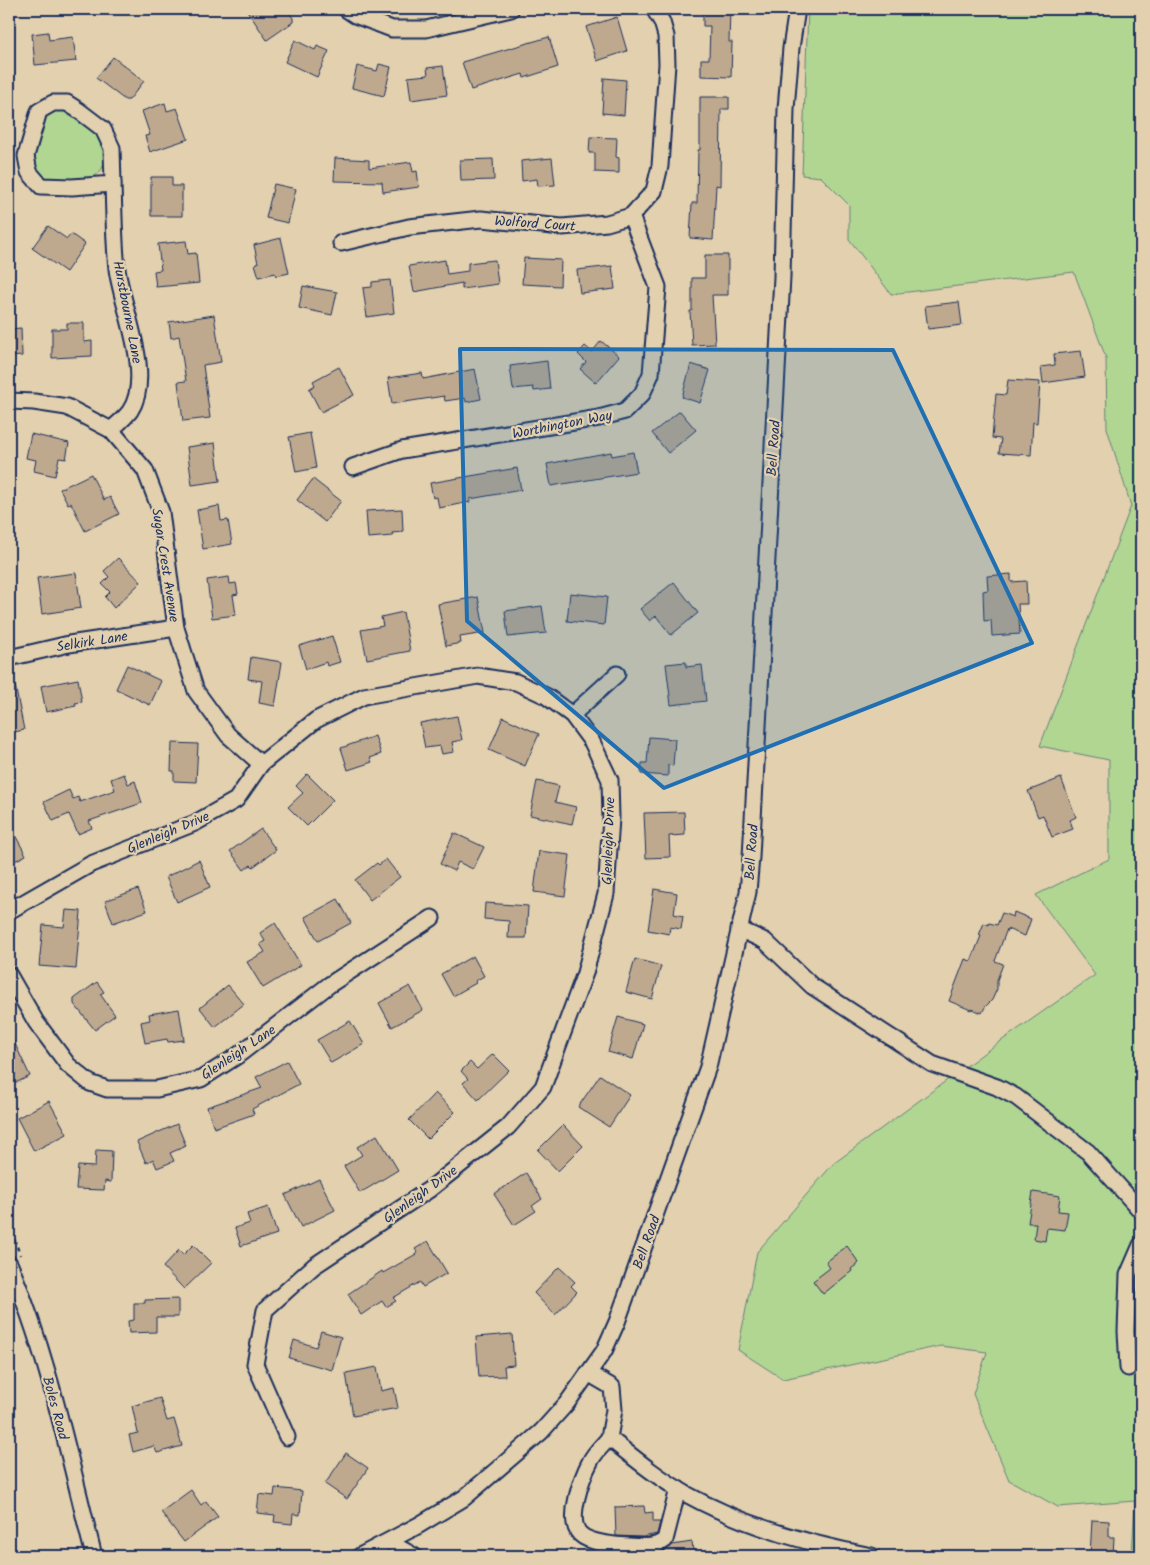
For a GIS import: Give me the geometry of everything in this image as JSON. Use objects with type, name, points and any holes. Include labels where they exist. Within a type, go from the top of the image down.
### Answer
[{"type":"street","points":[[346,9],[355,15],[392,29],[426,29],[510,9]]},
{"type":"street","points":[[631,216],[654,191],[660,166],[667,64],[666,36],[665,28],[654,9]]},
{"type":"street","name":"Bell Road","points":[[360,1556],[389,1542],[471,1492],[541,1432],[567,1403],[588,1374],[604,1351],[617,1322],[708,1067],[748,892],[751,857],[782,285],[786,109],[791,48],[797,9]]},
{"type":"street","points":[[53,103],[67,104],[103,129],[112,148],[113,184],[72,187],[41,186],[29,172],[26,156],[39,111],[53,103]]},
{"type":"street","name":"Hurstbourne Lane","points":[[112,430],[130,410],[138,392],[138,368],[134,338],[118,270],[113,184]]},
{"type":"street","name":"Wolford Court","points":[[341,243],[409,227],[481,219],[562,227],[607,223],[631,216]]},
{"type":"street","name":"Worthington Way","points":[[353,466],[402,450],[600,418],[625,411],[642,394],[651,374],[658,287],[631,216]]},
{"type":"street","name":"Sugar Crest Avenue","points":[[9,402],[34,402],[68,407],[112,430],[145,470],[160,512],[176,628],[196,691],[228,735],[261,764]]},
{"type":"street","name":"Selkirk Lane","points":[[9,658],[69,644],[176,628]]},
{"type":"street","points":[[572,715],[617,674]]},
{"type":"street","name":"Glenleigh Drive","points":[[9,911],[92,864],[195,823],[236,800],[261,764],[316,720],[364,696],[478,676],[516,682],[546,696],[572,715],[592,742],[610,780],[611,818],[606,894],[585,973],[543,1086],[508,1127],[430,1190],[314,1266],[265,1310],[255,1364],[287,1437]]},
{"type":"street","name":"Glenleigh Lane","points":[[9,975],[36,1022],[62,1058],[90,1083],[107,1089],[156,1089],[201,1079],[237,1056],[329,985],[432,918]]},
{"type":"street","points":[[739,929],[765,941],[812,986],[932,1064],[997,1086],[1016,1097],[1088,1152],[1141,1211]]},
{"type":"street","points":[[1128,1368],[1126,1331],[1127,1282],[1128,1275],[1141,1245]]},
{"type":"street","name":"Boles Road","points":[[9,1263],[36,1335],[94,1556]]},
{"type":"street","points":[[588,1374],[612,1387],[614,1410],[609,1438],[590,1460],[579,1490],[574,1521],[580,1534],[594,1541],[619,1546],[658,1545],[665,1540],[678,1489]]},
{"type":"street","points":[[609,1438],[656,1475],[678,1489],[742,1519],[783,1535],[826,1547],[872,1556]]},
{"type":"street","points":[[389,1542],[414,1556]]},
{"type":"highlighted area","points":[[460,349],[893,350],[1032,643],[664,788],[467,621]]},
{"type":"green space","points":[[808,9],[1141,9],[1141,1556],[1132,1556],[1135,1501],[1058,1507],[1009,1480],[973,1394],[987,1352],[941,1346],[783,1379],[738,1350],[757,1252],[833,1164],[984,1053],[1095,975],[1036,895],[1109,859],[1109,760],[1040,746],[1131,506],[1107,428],[1106,358],[1074,272],[891,294],[849,239],[849,205],[821,177],[802,175]]},
{"type":"green space","points":[[60,108],[78,117],[94,129],[102,141],[105,156],[104,163],[97,175],[90,179],[51,180],[36,171],[34,161],[44,117],[50,110]]},
{"type":"building","points":[[246,9],[277,9],[280,13],[287,9],[293,18],[293,22],[267,40]]},
{"type":"building","points":[[703,9],[730,9],[729,42],[732,42],[731,77],[701,76],[701,59],[709,59],[710,26],[703,26]]},
{"type":"building","points":[[617,17],[627,51],[597,61],[586,27]]},
{"type":"building","points":[[48,32],[49,40],[73,37],[76,61],[35,65],[32,34]]},
{"type":"building","points":[[549,37],[558,67],[524,78],[523,74],[471,90],[462,62]]},
{"type":"building","points":[[295,40],[315,50],[317,46],[329,51],[317,77],[285,62]]},
{"type":"building","points":[[113,57],[144,81],[129,100],[125,100],[96,78]]},
{"type":"building","points":[[379,64],[391,67],[384,96],[352,88],[357,66],[377,71]]},
{"type":"building","points":[[443,66],[447,95],[411,100],[408,77],[428,75],[427,68]]},
{"type":"building","points":[[604,78],[626,80],[624,115],[602,113]]},
{"type":"building","points":[[700,97],[729,97],[729,109],[721,109],[720,186],[716,185],[713,240],[690,238],[692,203],[697,203]]},
{"type":"building","points":[[165,103],[167,111],[177,108],[188,139],[150,152],[145,136],[150,135],[142,111]]},
{"type":"building","points":[[590,137],[617,138],[616,157],[619,158],[619,173],[595,172],[595,153],[589,153]]},
{"type":"building","points":[[335,158],[369,160],[369,168],[411,162],[413,172],[417,171],[419,187],[383,192],[382,182],[334,181]]},
{"type":"building","points":[[552,158],[555,185],[538,186],[537,179],[522,181],[521,161]]},
{"type":"building","points":[[493,159],[494,180],[461,181],[460,160]]},
{"type":"building","points":[[151,177],[172,177],[172,186],[182,186],[182,216],[151,216]]},
{"type":"building","points":[[274,184],[296,189],[288,223],[266,218]]},
{"type":"building","points":[[48,226],[67,239],[71,234],[85,244],[66,272],[32,248]]},
{"type":"building","points":[[281,238],[289,273],[276,276],[275,273],[259,277],[255,264],[258,263],[254,245]]},
{"type":"building","points":[[186,241],[188,254],[196,253],[199,283],[156,287],[154,271],[161,270],[158,244]]},
{"type":"building","points":[[705,255],[728,255],[728,295],[712,295],[715,344],[692,345],[690,311],[692,311],[692,278],[705,278]]},
{"type":"building","points":[[524,258],[561,260],[560,286],[522,284]]},
{"type":"building","points":[[445,260],[447,274],[468,271],[468,263],[495,260],[498,284],[462,289],[462,283],[414,292],[409,266]]},
{"type":"building","points":[[612,266],[615,289],[580,293],[577,270]]},
{"type":"building","points":[[390,280],[394,313],[367,317],[363,288],[372,287],[372,282]]},
{"type":"building","points":[[303,286],[337,292],[332,315],[299,308]]},
{"type":"building","points":[[959,302],[962,325],[928,329],[925,306]]},
{"type":"building","points":[[214,315],[221,362],[203,365],[210,418],[183,421],[178,382],[186,381],[179,336],[171,338],[169,322]]},
{"type":"building","points":[[67,323],[84,323],[84,342],[92,341],[92,356],[52,358],[52,329],[67,329]]},
{"type":"building","points":[[21,328],[22,356],[9,357],[9,329]]},
{"type":"building","points":[[601,341],[619,356],[596,383],[580,369],[586,362],[578,354],[585,346],[592,352]]},
{"type":"building","points":[[1081,351],[1085,377],[1043,383],[1041,367],[1055,365],[1054,354]]},
{"type":"building","points":[[547,361],[550,389],[534,391],[533,387],[513,389],[510,366]]},
{"type":"building","points":[[691,364],[710,370],[700,403],[682,397]]},
{"type":"building","points":[[339,367],[354,395],[321,412],[309,389],[315,385],[313,381]]},
{"type":"building","points":[[475,369],[481,399],[466,402],[465,398],[445,401],[444,396],[392,404],[388,378],[422,373],[423,379]]},
{"type":"building","points":[[1008,380],[1040,382],[1037,423],[1033,422],[1031,455],[999,453],[1001,439],[992,438],[996,394],[1006,395]]},
{"type":"building","points":[[680,411],[696,430],[668,453],[652,433]]},
{"type":"building","points":[[310,433],[316,468],[296,472],[289,437]]},
{"type":"building","points":[[31,434],[69,443],[66,459],[59,458],[55,476],[34,471],[36,460],[26,458]]},
{"type":"building","points":[[215,443],[220,481],[192,485],[187,447]]},
{"type":"building","points":[[611,452],[612,456],[633,452],[637,472],[551,486],[547,464]]},
{"type":"building","points":[[517,468],[521,490],[470,499],[470,502],[439,508],[437,497],[433,498],[430,483]]},
{"type":"building","points":[[91,474],[104,500],[110,497],[119,514],[85,531],[71,503],[68,504],[60,489]]},
{"type":"building","points":[[313,479],[341,501],[325,522],[297,500]]},
{"type":"building","points":[[219,506],[221,521],[228,520],[232,544],[203,549],[197,510]]},
{"type":"building","points":[[402,509],[403,532],[392,533],[393,536],[368,538],[366,511]]},
{"type":"building","points":[[118,558],[141,582],[114,608],[105,597],[110,592],[102,584],[109,577],[104,571]]},
{"type":"building","points":[[76,573],[81,608],[42,614],[37,578]]},
{"type":"building","points":[[1011,574],[1011,582],[1026,581],[1027,604],[1018,604],[1020,634],[992,636],[991,620],[984,621],[983,591],[988,590],[987,576]]},
{"type":"building","points":[[229,577],[230,584],[236,583],[238,594],[233,595],[236,615],[212,618],[207,580]]},
{"type":"building","points":[[674,582],[698,613],[671,635],[656,616],[650,621],[640,609]]},
{"type":"building","points":[[570,593],[607,597],[604,625],[567,621]]},
{"type":"building","points":[[478,597],[485,633],[460,637],[461,643],[446,646],[438,604]]},
{"type":"building","points":[[542,606],[546,633],[508,637],[505,611]]},
{"type":"building","points":[[403,612],[410,651],[367,659],[361,630],[383,626],[381,617]]},
{"type":"building","points":[[332,636],[340,662],[327,666],[326,662],[306,669],[299,646]]},
{"type":"building","points":[[251,657],[282,662],[275,706],[259,703],[262,681],[248,679]]},
{"type":"building","points":[[686,662],[686,667],[702,665],[706,701],[671,705],[666,664]]},
{"type":"building","points":[[127,665],[161,681],[150,705],[116,689]]},
{"type":"building","points":[[78,679],[82,702],[75,703],[76,706],[46,712],[41,686]]},
{"type":"building","points":[[9,680],[14,680],[24,730],[9,733]]},
{"type":"building","points":[[457,716],[462,740],[452,742],[454,752],[442,754],[440,746],[425,748],[420,723]]},
{"type":"building","points":[[503,717],[539,734],[525,766],[489,750]]},
{"type":"building","points":[[375,736],[381,754],[370,758],[372,762],[348,770],[341,748]]},
{"type":"building","points":[[649,737],[675,739],[673,766],[668,765],[668,776],[641,774],[642,763],[647,763]]},
{"type":"building","points":[[172,743],[198,744],[196,782],[174,781],[174,771],[171,771]]},
{"type":"building","points":[[124,774],[128,784],[135,781],[142,803],[89,821],[92,828],[78,834],[69,814],[53,821],[44,802],[69,790],[73,799],[78,797],[80,802],[115,790],[111,779]]},
{"type":"building","points":[[307,774],[333,800],[307,826],[288,807],[303,793],[296,786]]},
{"type":"building","points":[[1061,778],[1076,817],[1070,820],[1073,829],[1052,837],[1043,815],[1038,817],[1028,791]]},
{"type":"building","points":[[537,781],[559,786],[555,802],[576,807],[572,824],[530,815]]},
{"type":"building","points":[[684,812],[685,835],[669,836],[670,857],[646,858],[644,813]]},
{"type":"building","points":[[9,824],[26,855],[9,864]]},
{"type":"building","points":[[261,829],[276,850],[253,867],[251,865],[244,870],[230,851]]},
{"type":"building","points":[[454,833],[484,847],[473,869],[458,862],[454,871],[440,864]]},
{"type":"building","points":[[539,851],[570,855],[565,896],[534,892]]},
{"type":"building","points":[[386,859],[400,877],[370,900],[355,880],[377,863],[379,865]]},
{"type":"building","points":[[199,860],[210,887],[177,902],[166,877]]},
{"type":"building","points":[[138,889],[147,911],[113,923],[105,901]]},
{"type":"building","points":[[654,889],[677,893],[674,914],[683,916],[681,929],[670,927],[669,934],[648,930]]},
{"type":"building","points":[[338,899],[351,923],[318,941],[305,917]]},
{"type":"building","points":[[485,903],[528,906],[526,938],[508,938],[509,921],[484,919]]},
{"type":"building","points":[[66,910],[81,911],[76,969],[39,966],[43,925],[64,927]]},
{"type":"building","points":[[1014,912],[1031,919],[1025,936],[1007,929],[995,961],[1003,964],[997,980],[997,989],[992,1000],[982,1013],[949,1001],[965,959],[971,961],[984,923],[997,925],[1002,913],[1013,917]]},
{"type":"building","points":[[275,923],[301,965],[263,988],[247,962],[265,952],[260,944],[265,941],[260,933]]},
{"type":"building","points":[[473,956],[484,976],[475,981],[476,983],[453,996],[441,974]]},
{"type":"building","points":[[635,959],[661,966],[652,999],[626,992]]},
{"type":"building","points":[[97,982],[104,992],[100,994],[115,1015],[95,1030],[74,1004],[74,999]]},
{"type":"building","points":[[228,985],[244,1004],[215,1027],[200,1008]]},
{"type":"building","points":[[410,986],[423,1010],[392,1027],[379,1003]]},
{"type":"building","points":[[179,1009],[184,1040],[168,1042],[167,1039],[145,1043],[141,1022],[150,1020],[149,1014]]},
{"type":"building","points":[[618,1017],[643,1024],[633,1059],[608,1052]]},
{"type":"building","points":[[350,1021],[364,1044],[331,1063],[317,1040]]},
{"type":"building","points":[[9,1031],[30,1076],[9,1086]]},
{"type":"building","points":[[493,1054],[509,1070],[478,1100],[463,1083],[468,1079],[461,1071],[470,1062],[477,1069]]},
{"type":"building","points":[[287,1061],[299,1084],[252,1109],[254,1114],[214,1128],[207,1107],[262,1088],[256,1077]]},
{"type":"building","points":[[600,1075],[630,1095],[609,1127],[578,1107]]},
{"type":"building","points":[[435,1093],[455,1112],[428,1139],[409,1120]]},
{"type":"building","points":[[49,1101],[67,1134],[34,1151],[17,1118]]},
{"type":"building","points":[[177,1124],[186,1146],[170,1153],[174,1161],[157,1168],[153,1159],[146,1163],[137,1142]]},
{"type":"building","points":[[563,1125],[583,1146],[558,1171],[538,1150]]},
{"type":"building","points":[[377,1135],[398,1170],[360,1193],[344,1166],[362,1155],[357,1147]]},
{"type":"building","points":[[96,1150],[112,1151],[111,1182],[105,1181],[104,1190],[76,1189],[78,1166],[95,1167]]},
{"type":"building","points":[[526,1173],[542,1199],[532,1206],[536,1211],[514,1225],[494,1194]]},
{"type":"building","points":[[319,1179],[335,1210],[301,1227],[285,1195]]},
{"type":"building","points":[[1033,1192],[1060,1196],[1058,1211],[1068,1212],[1065,1230],[1047,1228],[1045,1241],[1034,1239],[1036,1223],[1028,1223]]},
{"type":"building","points":[[268,1207],[277,1234],[241,1246],[235,1228],[250,1223],[247,1214]]},
{"type":"building","points":[[428,1241],[447,1273],[423,1287],[420,1282],[393,1298],[396,1301],[386,1307],[382,1301],[361,1315],[348,1294],[382,1271],[383,1273],[418,1253],[415,1249]]},
{"type":"building","points":[[193,1245],[211,1263],[184,1289],[163,1267],[179,1250],[183,1255]]},
{"type":"building","points":[[847,1246],[859,1263],[823,1294],[813,1281],[830,1268],[826,1262]]},
{"type":"building","points":[[559,1267],[575,1282],[571,1286],[577,1292],[555,1315],[534,1293]]},
{"type":"building","points":[[178,1299],[178,1317],[156,1317],[156,1332],[129,1333],[128,1321],[134,1320],[134,1303],[145,1303],[145,1300]]},
{"type":"building","points":[[321,1331],[341,1337],[332,1370],[289,1358],[294,1340],[316,1347]]},
{"type":"building","points":[[512,1334],[514,1365],[504,1366],[505,1376],[479,1377],[476,1337]]},
{"type":"building","points":[[377,1367],[381,1391],[394,1388],[398,1408],[353,1416],[346,1373]]},
{"type":"building","points":[[160,1398],[167,1421],[174,1419],[182,1446],[157,1453],[154,1446],[133,1452],[129,1435],[138,1433],[132,1406]]},
{"type":"building","points":[[346,1453],[368,1468],[347,1499],[325,1484]]},
{"type":"building","points":[[275,1488],[302,1491],[300,1515],[293,1514],[292,1524],[274,1522],[275,1515],[257,1513],[259,1494],[274,1496]]},
{"type":"building","points":[[191,1490],[201,1505],[206,1501],[218,1517],[184,1542],[161,1512]]},
{"type":"building","points":[[644,1506],[645,1513],[653,1512],[653,1522],[660,1522],[657,1534],[643,1537],[616,1536],[615,1507]]},
{"type":"building","points":[[1092,1520],[1109,1521],[1109,1537],[1114,1537],[1113,1556],[1090,1556]]},
{"type":"building","points":[[692,1542],[694,1556],[665,1556],[665,1551],[672,1545]]}]
